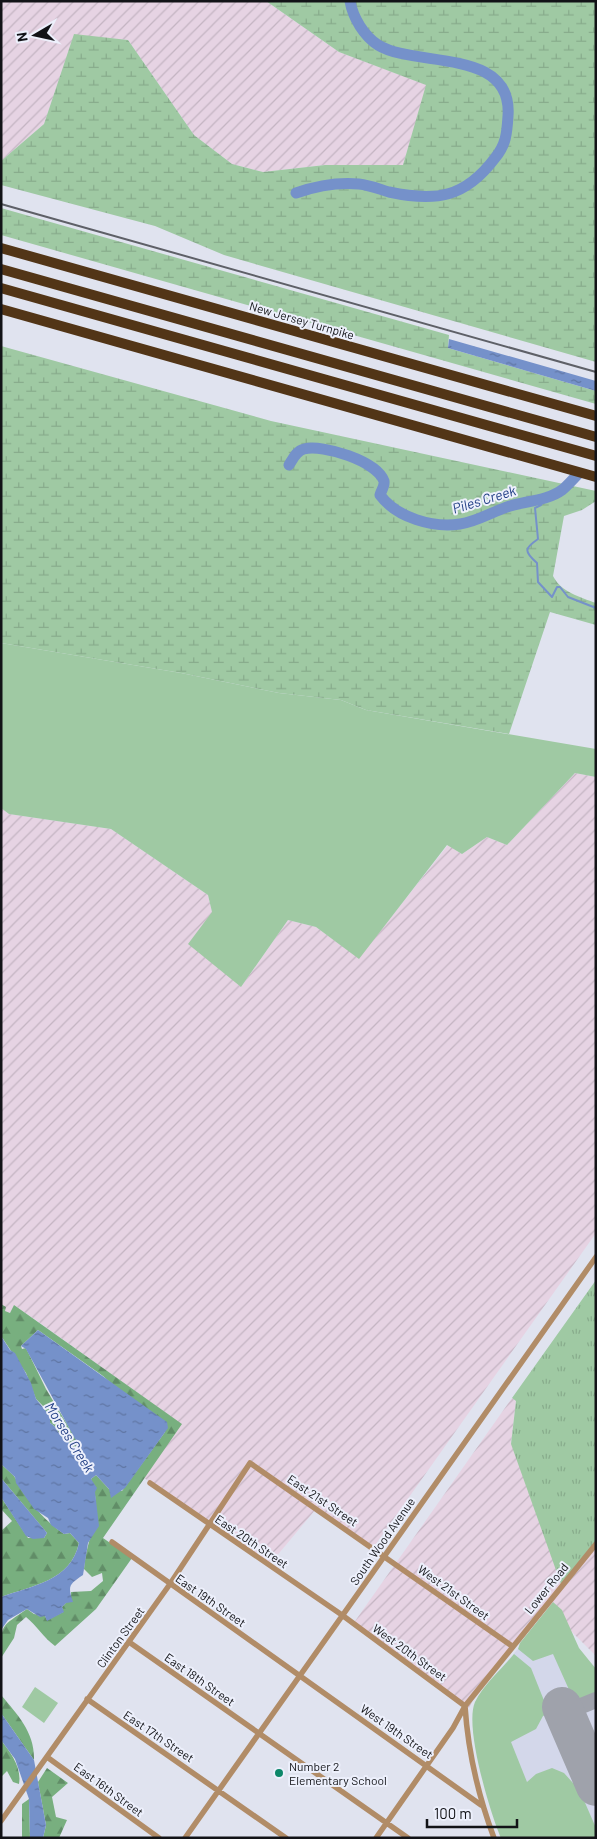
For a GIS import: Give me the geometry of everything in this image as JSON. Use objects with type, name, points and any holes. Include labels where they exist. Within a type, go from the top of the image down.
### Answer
[{"type":"highway","name":"New Jersey Turnpike","points":[[1,248],[596,416]]},
{"type":"highway","points":[[1,269],[596,436]]},
{"type":"highway","points":[[1,288],[594,455]]},
{"type":"highway","points":[[1,309],[596,477]]},
{"type":"street","name":"South Wood Avenue","points":[[185,1838],[596,1257]]},
{"type":"street","name":"East 21st Street","points":[[250,1462],[384,1555]]},
{"type":"street","name":"Clinton Street","points":[[1,1820],[170,1584],[250,1462]]},
{"type":"street","name":"East 20th Street","points":[[150,1483],[342,1615]]},
{"type":"street","name":"East 19th Street","points":[[112,1542],[300,1674]]},
{"type":"street","name":"Lower Road","points":[[376,1838],[453,1728],[465,1706],[596,1544]]},
{"type":"street","name":"West 21st Street","points":[[384,1555],[512,1646]]},
{"type":"street","name":"West 20th Street","points":[[342,1615],[465,1706]]},
{"type":"street","name":"East 18th Street","points":[[129,1642],[408,1838]]},
{"type":"street","name":"West 19th Street","points":[[300,1674],[481,1805]]},
{"type":"street","name":"East 17th Street","points":[[87,1699],[286,1838]]},
{"type":"street","points":[[465,1706],[469,1746],[481,1805],[494,1838]]},
{"type":"street","name":"East 16th Street","points":[[46,1757],[159,1838]]},
{"type":"shaded area","points":[[1,1],[266,1],[339,52],[427,85],[403,165],[325,165],[263,172],[232,164],[194,135],[128,40],[74,35],[44,124],[1,161]]},
{"type":"shaded area","points":[[575,773],[596,777],[596,1233],[373,1548],[316,1509],[270,1564],[144,1478],[181,1424],[14,1305],[10,1313],[4,1311],[1,1304],[1,808],[9,814],[111,829],[208,895],[212,912],[241,987],[288,920],[316,927],[359,958],[448,845],[462,854],[487,837],[507,845]]},
{"type":"shaded area","points":[[512,1398],[516,1401],[511,1444],[596,1547],[596,1656],[546,1606],[479,1688],[469,1708],[353,1624]]},
{"type":"shaded area","points":[[535,1629],[585,1657],[596,1668],[596,1838],[542,1838],[492,1720],[497,1673]]},
{"type":"green space","points":[[266,1],[596,1],[596,362],[224,255],[155,226],[1,185],[1,161],[44,124],[74,34],[128,40],[194,135],[232,164],[263,172],[325,165],[403,165],[426,85],[339,52]]},
{"type":"green space","points":[[1,208],[449,335],[448,348],[596,391],[596,404],[1,235]]},
{"type":"green space","points":[[1,346],[271,421],[596,491],[596,501],[582,510],[564,516],[553,576],[556,582],[566,590],[596,603],[596,625],[550,612],[509,734],[366,710],[341,700],[279,693],[181,673],[1,643]]},
{"type":"green space","points":[[1,643],[181,673],[279,693],[341,700],[366,710],[596,749],[596,777],[575,773],[507,845],[487,837],[462,854],[447,845],[359,959],[316,927],[288,920],[241,987],[188,944],[212,912],[208,895],[111,829],[9,814],[1,808]]},
{"type":"green space","points":[[596,1280],[596,1547],[562,1587],[511,1444],[516,1401],[512,1398]]},
{"type":"green space","points":[[1,1304],[6,1307],[5,1311],[10,1313],[14,1305],[182,1424],[103,1538],[132,1558],[96,1609],[55,1646],[26,1617],[17,1625],[14,1638],[1,1658],[2,1632],[12,1620],[27,1609],[34,1614],[45,1616],[47,1620],[63,1612],[62,1607],[71,1597],[71,1592],[91,1591],[103,1581],[102,1573],[92,1577],[84,1569],[94,1525],[96,1504],[91,1479],[96,1475],[109,1489],[122,1491],[165,1432],[103,1376],[38,1330],[21,1346],[22,1349],[26,1348],[46,1389],[91,1464],[92,1470],[88,1473],[68,1441],[50,1423],[44,1407],[36,1399],[26,1373],[1,1336]]},
{"type":"green space","points":[[1,1464],[14,1477],[23,1492],[42,1515],[64,1534],[70,1533],[79,1543],[75,1556],[59,1574],[37,1585],[1,1597],[1,1531],[12,1521],[1,1509],[1,1497],[28,1538],[44,1538],[47,1533],[1,1478]]},
{"type":"green space","points":[[553,1602],[562,1610],[579,1648],[596,1669],[596,1696],[575,1703],[553,1654],[533,1661],[518,1649],[520,1643]]},
{"type":"green space","points":[[514,1654],[531,1668],[549,1713],[543,1716],[536,1729],[511,1742],[527,1782],[536,1774],[552,1768],[564,1773],[573,1783],[576,1782],[596,1828],[596,1838],[501,1838],[485,1790],[475,1749],[473,1714],[475,1702],[479,1695]]},
{"type":"green space","points":[[35,1687],[58,1703],[44,1723],[22,1707]]},
{"type":"green space","points":[[1,1695],[24,1725],[32,1741],[34,1760],[1,1713]]},
{"type":"green space","points":[[1,1740],[17,1766],[19,1784],[13,1782],[7,1771],[1,1777]]},
{"type":"green space","points":[[47,1768],[68,1783],[52,1797],[56,1817],[67,1820],[59,1838],[43,1838],[46,1825],[38,1782]]},
{"type":"green space","points":[[29,1799],[30,1838],[22,1838],[22,1804]]},
{"type":"water","points":[[449,339],[596,381],[596,391],[448,348]]},
{"type":"water","points":[[38,1330],[167,1422],[168,1428],[125,1488],[111,1498],[109,1489],[96,1475],[91,1479],[97,1488],[95,1492],[99,1526],[88,1543],[83,1575],[70,1588],[73,1602],[66,1603],[62,1607],[64,1612],[47,1621],[45,1616],[40,1617],[27,1609],[8,1620],[1,1630],[1,1597],[37,1585],[59,1574],[75,1556],[79,1543],[70,1533],[64,1534],[51,1525],[48,1518],[34,1509],[16,1483],[15,1477],[1,1464],[1,1336],[10,1350],[15,1353],[31,1383],[36,1399],[50,1416],[50,1423],[68,1441],[88,1472],[92,1470],[26,1349],[21,1346]]},
{"type":"water","points":[[1,1478],[47,1533],[44,1538],[33,1539],[26,1536],[1,1497]]},
{"type":"water","points":[[1,1713],[34,1760],[46,1825],[43,1838],[30,1838],[29,1799],[15,1759],[1,1740]]},
{"type":"waterway","points":[[296,193],[327,185],[359,184],[389,192],[421,197],[448,194],[472,182],[484,171],[499,153],[505,138],[508,116],[505,94],[495,79],[479,69],[459,63],[394,52],[378,45],[368,37],[360,26],[350,1]]},
{"type":"waterway","name":"Piles Creek","points":[[289,465],[297,453],[304,449],[324,449],[348,456],[361,461],[379,474],[384,481],[380,495],[396,510],[416,520],[450,525],[472,521],[507,507],[556,494],[578,474]]},
{"type":"waterway","points":[[547,497],[541,505],[535,508],[538,539],[527,550],[537,563],[538,582],[552,597],[557,587],[560,587],[568,597],[596,608]]},
{"type":"taxiway","points":[[564,1713],[596,1700]]},
{"type":"runway","points":[[562,1707],[596,1786]]},
{"type":"railway","points":[[1,204],[596,372]]},
{"type":"place","name":"Number 2 Elementary School","points":[[279,1773]]},
{"type":"water label","name":"Morses Creek","points":[[70,1437]]}]
